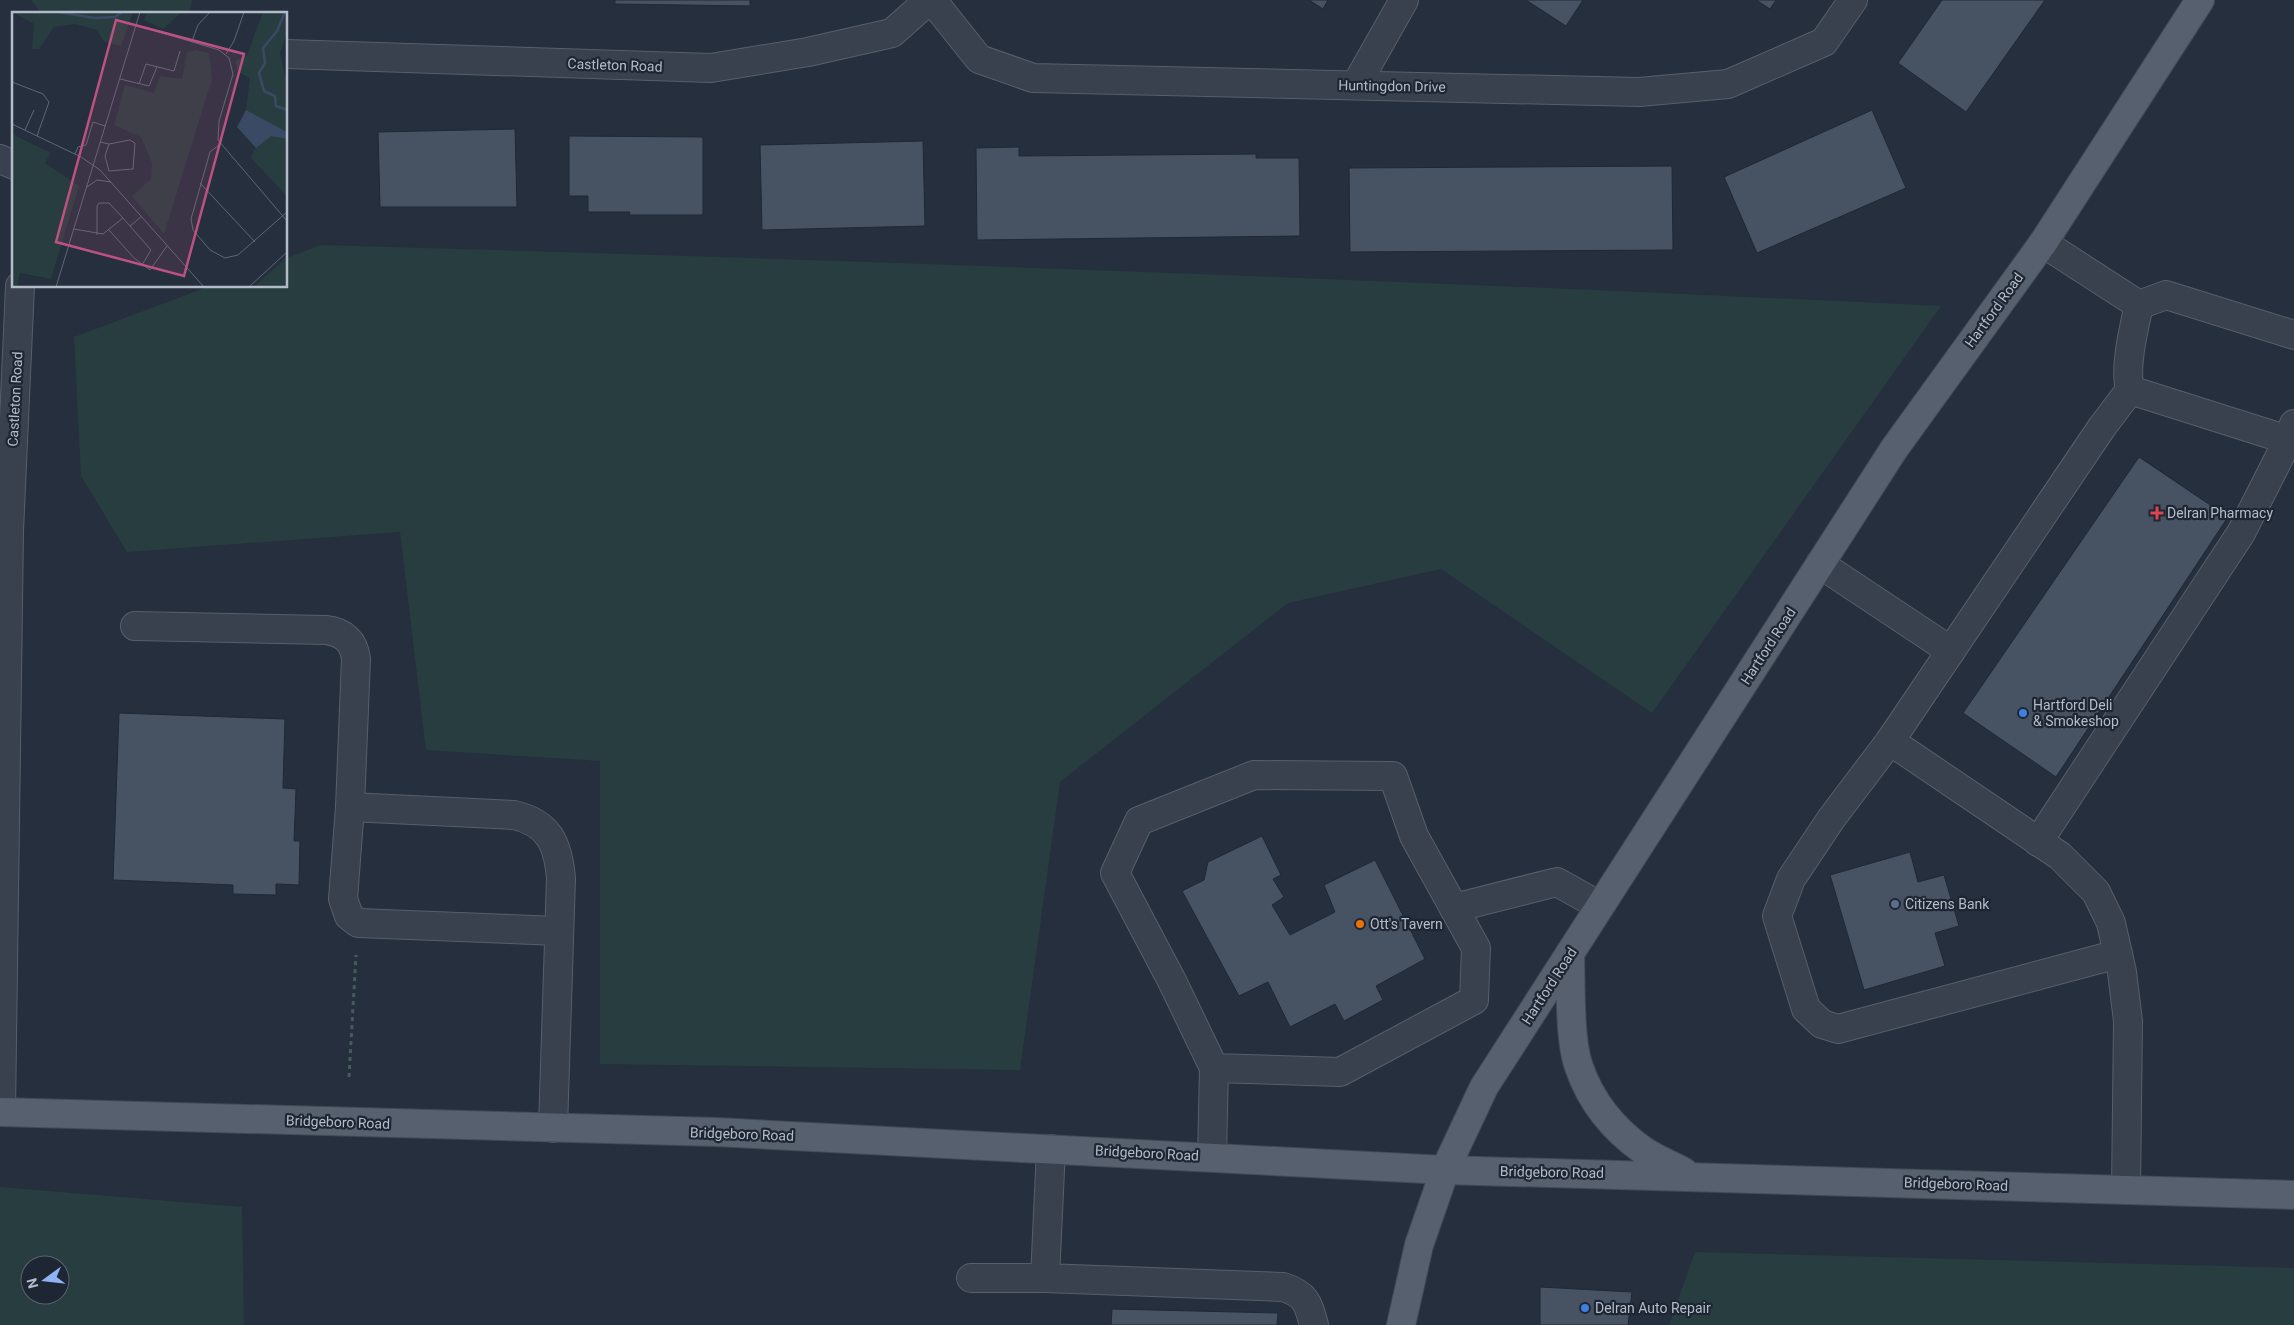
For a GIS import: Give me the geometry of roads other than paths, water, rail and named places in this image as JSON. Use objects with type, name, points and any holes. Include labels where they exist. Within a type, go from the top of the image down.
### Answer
[{"type":"main road","name":"Hartford Road","points":[[1401,1325],[1419,1245],[1445,1170],[1484,1088],[1894,449],[2043,243],[2200,0]]},
{"type":"main road","points":[[1570,953],[1574,1037],[1578,1066],[1590,1092],[1612,1125],[1625,1136],[1645,1152],[1691,1176]]},
{"type":"main road","name":"Bridgeboro Road","points":[[0,1112],[716,1132],[1212,1156],[1445,1170],[2294,1195]]},
{"type":"street","name":"Castleton Road","points":[[288,54],[711,68],[808,52],[892,33],[930,0]]},
{"type":"street","name":"Huntingdon Drive","points":[[930,0],[979,59],[1033,78],[1639,92],[1728,84],[1824,42],[1853,0]]},
{"type":"street","points":[[1356,85],[1404,0]]},
{"type":"street","points":[[0,158],[12,164]]},
{"type":"street","points":[[2043,243],[2140,305]]},
{"type":"street","name":"Castleton Road","points":[[0,1112],[5,531],[20,288]]},
{"type":"street","points":[[2140,305],[2166,295],[2294,335]]},
{"type":"street","points":[[2130,390],[2128,382],[2133,334],[2140,305]]},
{"type":"street","points":[[2038,842],[2250,517],[2291,431],[2130,390]]},
{"type":"street","points":[[2118,954],[1838,1029],[1822,1024],[1806,1009],[1777,916],[1791,879],[1831,820],[1890,741],[2102,427],[2130,390]]},
{"type":"street","points":[[1820,564],[1951,651]]},
{"type":"street","points":[[136,626],[326,630],[334,631],[348,639],[355,651],[356,659],[350,807],[343,899],[349,916],[358,923],[559,931]]},
{"type":"street","points":[[1890,741],[2060,856],[2096,892],[2111,923],[2118,954],[2128,1021],[2126,1190]]},
{"type":"street","points":[[1212,1156],[1214,1068],[1172,981],[1115,873],[1139,821],[1254,775],[1393,776],[1414,836],[1476,948],[1474,1000],[1340,1072],[1214,1068]]},
{"type":"street","points":[[350,807],[514,815],[534,822],[548,834],[560,862],[561,878],[553,1128]]},
{"type":"street","points":[[1454,908],[1557,882],[1600,906]]},
{"type":"street","points":[[1045,1278],[1051,1149]]},
{"type":"street","points":[[971,1278],[1045,1278],[1283,1287],[1301,1294],[1308,1303],[1314,1325]]},
{"type":"place","name":"Delran Pharmacy","points":[[2157,513]]},
{"type":"place","name":"Hartford Deli & Smokeshop","points":[[2023,713]]},
{"type":"place","name":"Citizens Bank","points":[[1895,904]]},
{"type":"place","name":"Ott's Tavern","points":[[1360,924]]},
{"type":"place","name":"Delran Auto Repair","points":[[1585,1308]]}]
